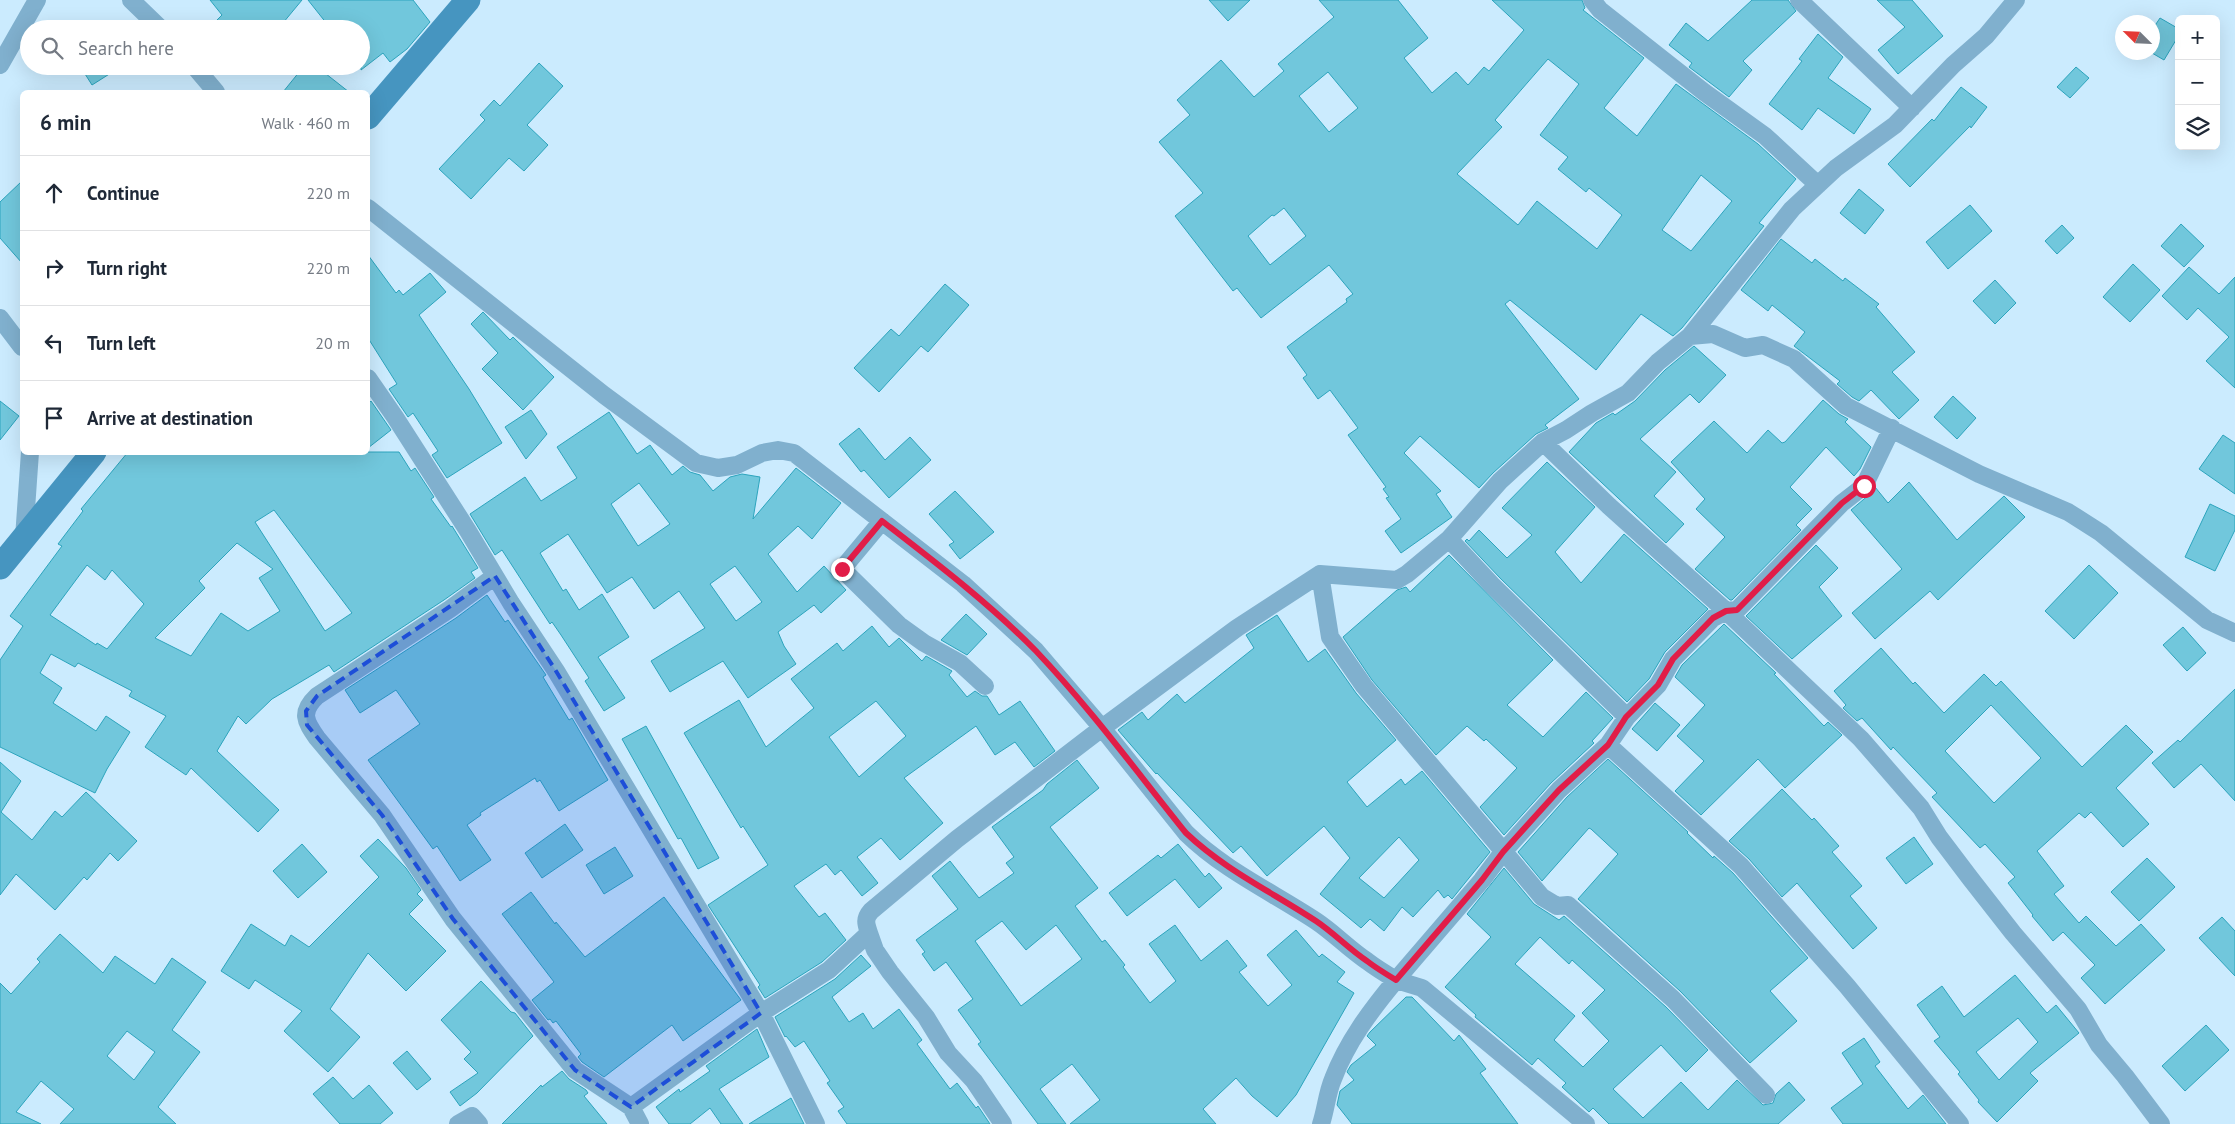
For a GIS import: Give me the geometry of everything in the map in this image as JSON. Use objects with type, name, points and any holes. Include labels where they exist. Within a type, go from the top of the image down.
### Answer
[{"type":"street","points":[[26,20],[37,0]]},
{"type":"street","points":[[131,0],[152,20]]},
{"type":"street","points":[[370,115],[468,0]]},
{"type":"street","points":[[1592,0],[1600,10],[1704,92],[1764,136],[1818,185]]},
{"type":"street","points":[[1799,0],[1912,108]]},
{"type":"street","points":[[1003,1124],[974,1081],[948,1053],[926,1016],[890,972],[875,950],[866,916],[957,839],[1102,728],[1237,628],[1320,574],[1397,580],[1407,574],[1449,539],[1500,481],[1543,442],[1566,430],[1592,412],[1628,393],[1658,362],[1690,336],[1792,209],[1836,168],[1895,125],[1953,65],[1986,36],[2016,0]]},
{"type":"street","points":[[0,65],[20,30]]},
{"type":"street","points":[[202,75],[214,90]]},
{"type":"street","points":[[370,210],[604,395],[696,463],[718,468],[737,465],[762,453],[778,450],[794,453],[963,584],[1036,651],[1102,728],[1186,833],[1202,848],[1219,862],[1270,891],[1319,923],[1367,962],[1396,980],[1422,988],[1586,1124]]},
{"type":"street","points":[[0,318],[20,344]]},
{"type":"street","points":[[1690,336],[1712,334],[1745,348],[1763,345],[1794,358],[1846,406],[1971,470],[2068,512],[2101,533],[2207,620],[2235,633]]},
{"type":"street","points":[[370,381],[395,417],[568,690],[761,1013],[816,1124]]},
{"type":"street","points":[[1322,1124],[1332,1080],[1348,1046],[1373,1008],[1482,880],[1503,852],[1559,790],[1608,745],[1626,717],[1658,685],[1673,659],[1713,618],[1726,611],[1737,610],[1842,503],[1864,486],[1892,428]]},
{"type":"street","points":[[1543,442],[1609,506],[1726,611],[1861,739],[1921,808],[1939,837],[1970,878],[2013,933],[2078,1009],[2099,1045],[2161,1124]]},
{"type":"street","points":[[24,539],[30,455]]},
{"type":"street","points":[[0,567],[92,455]]},
{"type":"street","points":[[882,521],[842,569],[899,625],[924,643],[960,663],[985,686]]},
{"type":"street","points":[[1449,539],[1492,585],[1626,717]]},
{"type":"street","points":[[1320,574],[1330,637],[1364,686],[1503,852],[1542,897],[1557,906],[1568,905],[1673,999],[1766,1096]]},
{"type":"street","points":[[495,576],[450,609],[317,696],[310,703],[305,717],[317,738],[382,816],[453,920],[576,1070],[631,1107],[640,1124]]},
{"type":"street","points":[[1608,745],[1742,866],[1847,986],[1960,1124]]},
{"type":"street","points":[[631,1107],[761,1013],[829,970],[869,933]]},
{"type":"street","points":[[458,1124],[472,1116],[479,1124]]},
{"type":"highlighted area","points":[[495,576],[556,671],[761,1013],[631,1107],[575,1070],[453,919],[382,815],[307,725],[306,711],[317,696]]},
{"type":"building","points":[[210,0],[302,0],[285,20],[217,20],[222,15]]},
{"type":"building","points":[[308,0],[413,0],[430,22],[407,49],[390,62],[383,53],[370,63],[370,20],[324,20]]},
{"type":"building","points":[[1209,0],[1250,0],[1228,21]]},
{"type":"building","points":[[1319,0],[1398,0],[1428,38],[1404,58],[1432,93],[1456,72],[1468,85],[1484,67],[1489,71],[1524,30],[1492,0],[1582,0],[1585,8],[1583,10],[1644,58],[1604,108],[1637,136],[1676,84],[1758,144],[1796,179],[1759,223],[1764,226],[1682,328],[1673,336],[1641,314],[1596,370],[1510,300],[1505,304],[1579,399],[1545,425],[1548,428],[1536,434],[1479,488],[1420,436],[1404,453],[1441,491],[1436,494],[1452,517],[1401,553],[1385,531],[1401,519],[1386,498],[1389,497],[1383,489],[1386,487],[1348,435],[1358,428],[1330,390],[1318,399],[1303,378],[1307,375],[1287,347],[1347,302],[1346,299],[1353,294],[1329,265],[1261,318],[1237,288],[1233,291],[1175,216],[1203,193],[1159,142],[1190,115],[1177,100],[1221,60],[1254,97],[1284,71],[1278,64],[1334,17]],"holes":[[[1548,59],[1579,84],[1540,135],[1568,157],[1558,169],[1586,192],[1589,188],[1622,215],[1597,249],[1537,201],[1518,225],[1457,174],[1502,127],[1495,120]],[[1328,72],[1358,108],[1329,132],[1299,96]],[[1701,175],[1732,201],[1691,251],[1662,230]],[[1284,208],[1306,236],[1270,265],[1248,236],[1272,215],[1274,216]]]},
{"type":"building","points":[[1752,0],[1788,0],[1796,11],[1743,61],[1752,70],[1729,97],[1689,67],[1692,63],[1669,45],[1686,23],[1708,41]]},
{"type":"building","points":[[1877,0],[1912,0],[1943,36],[1898,74],[1878,50],[1905,27]]},
{"type":"building","points":[[2160,18],[2175,27],[2175,42],[2164,60],[2160,58]]},
{"type":"building","points":[[1818,34],[1843,57],[1828,78],[1871,109],[1854,134],[1818,108],[1802,130],[1769,104],[1802,61],[1799,59]]},
{"type":"building","points":[[539,63],[563,86],[527,125],[548,145],[524,171],[509,158],[471,199],[439,169],[485,120],[480,115],[494,100],[500,106]]},
{"type":"building","points":[[2076,67],[2089,78],[2070,98],[2057,87]]},
{"type":"building","points":[[86,75],[108,75],[92,85]]},
{"type":"building","points":[[297,75],[327,75],[346,90],[285,90]]},
{"type":"building","points":[[1961,87],[1987,107],[1971,128],[1970,126],[1910,187],[1888,164],[1932,119],[1934,121]]},
{"type":"building","points":[[20,183],[20,261],[0,238],[0,202]]},
{"type":"building","points":[[1859,189],[1884,210],[1865,234],[1840,213]]},
{"type":"building","points":[[1970,205],[1992,231],[1948,269],[1926,242]]},
{"type":"building","points":[[2181,224],[2204,246],[2184,267],[2161,246]]},
{"type":"building","points":[[2062,225],[2074,238],[2057,254],[2045,241]]},
{"type":"building","points":[[1781,239],[1812,263],[1815,259],[1843,281],[1845,278],[1879,304],[1876,307],[1915,352],[1892,372],[1919,400],[1899,419],[1871,390],[1859,401],[1852,397],[1837,384],[1840,381],[1794,346],[1805,332],[1772,305],[1768,311],[1741,290]]},
{"type":"building","points":[[370,258],[396,293],[399,290],[403,295],[430,273],[446,292],[419,315],[469,389],[502,443],[447,478],[432,455],[438,451],[413,413],[408,417],[389,389],[397,384],[370,341]]},
{"type":"building","points":[[2133,264],[2160,290],[2130,322],[2103,297]]},
{"type":"building","points":[[2189,267],[2219,294],[2235,277],[2235,388],[2206,361],[2229,337],[2198,308],[2187,320],[2162,296]]},
{"type":"building","points":[[1995,280],[2016,303],[1995,324],[1973,301]]},
{"type":"building","points":[[945,284],[969,305],[928,352],[921,346],[879,392],[854,368],[891,329],[899,336]]},
{"type":"building","points":[[483,312],[510,340],[513,337],[554,377],[523,410],[482,369],[498,353],[471,324]]},
{"type":"building","points":[[1694,346],[1726,375],[1699,403],[1690,394],[1640,439],[1676,472],[1654,496],[1684,524],[1666,543],[1569,452],[1596,423],[1613,413],[1615,415],[1635,401],[1665,370]]},
{"type":"building","points":[[1953,396],[1976,418],[1957,439],[1934,417]]},
{"type":"building","points":[[1823,400],[1848,419],[1845,422],[1871,447],[1860,469],[1854,476],[1826,447],[1790,487],[1812,509],[1796,525],[1801,530],[1730,600],[1695,569],[1725,537],[1696,509],[1705,499],[1671,462],[1714,421],[1747,453],[1768,430],[1782,443],[1785,442]]},
{"type":"building","points":[[0,401],[19,416],[0,440]]},
{"type":"building","points":[[370,402],[391,430],[370,446]]},
{"type":"building","points":[[531,410],[547,434],[526,459],[505,427]]},
{"type":"building","points":[[609,412],[637,454],[650,445],[672,475],[683,466],[690,472],[700,475],[713,491],[730,477],[742,474],[760,477],[753,519],[796,468],[841,503],[812,539],[798,526],[768,554],[797,592],[824,566],[846,590],[821,613],[814,605],[778,632],[784,646],[796,664],[748,698],[723,661],[670,692],[651,661],[705,628],[679,591],[654,609],[632,577],[607,593],[568,534],[540,553],[563,591],[566,589],[579,610],[602,594],[629,637],[598,657],[625,698],[604,711],[585,681],[589,678],[561,635],[552,622],[550,624],[502,550],[495,555],[470,514],[525,477],[541,501],[577,478],[557,447]],"holes":[[[639,483],[670,524],[638,546],[611,504]],[[735,566],[762,602],[736,621],[710,584]]]},
{"type":"building","points":[[859,428],[885,460],[910,437],[931,460],[889,498],[864,470],[861,472],[839,444]]},
{"type":"building","points":[[2223,435],[2235,443],[2235,494],[2199,469]]},
{"type":"building","points":[[370,452],[399,452],[411,471],[415,468],[434,497],[431,499],[452,526],[478,568],[471,572],[475,578],[334,672],[329,665],[272,699],[246,724],[238,716],[217,751],[279,810],[258,832],[191,768],[186,775],[145,747],[166,716],[129,696],[132,691],[78,663],[75,667],[51,654],[40,673],[62,688],[53,703],[96,731],[106,716],[130,732],[107,769],[95,793],[0,747],[0,660],[23,626],[10,616],[62,546],[58,544],[83,511],[81,509],[126,455],[370,455]],"holes":[[[274,510],[352,613],[325,631],[255,522]],[[237,543],[273,569],[259,578],[280,611],[248,631],[221,613],[191,656],[155,638],[205,588],[199,581]],[[87,565],[105,580],[112,570],[144,604],[107,649],[97,643],[96,645],[50,615]]]},
{"type":"building","points":[[1547,462],[1595,507],[1555,552],[1581,583],[1624,534],[1708,609],[1665,652],[1649,679],[1627,702],[1500,578],[1465,541],[1467,539],[1469,541],[1479,530],[1507,558],[1532,535],[1502,508]]},
{"type":"building","points":[[1909,482],[1957,540],[2004,496],[2025,517],[1938,600],[1930,591],[1875,639],[1852,613],[1902,569],[1851,510],[1870,494],[1875,487],[1888,503]]},
{"type":"building","points":[[955,491],[994,532],[960,559],[949,545],[954,542],[929,514]]},
{"type":"building","points":[[2210,504],[2235,516],[2235,530],[2215,571],[2185,557]]},
{"type":"building","points":[[1816,545],[1838,568],[1819,587],[1842,616],[1792,659],[1746,616]]},
{"type":"building","points":[[1449,555],[1553,660],[1507,705],[1543,737],[1586,692],[1613,718],[1592,741],[1594,743],[1551,783],[1504,835],[1480,807],[1517,768],[1486,739],[1484,741],[1467,726],[1436,755],[1372,680],[1343,637],[1397,590],[1406,587],[1410,592]]},
{"type":"building","points":[[2089,565],[2118,593],[2074,639],[2045,611]]},
{"type":"building","points":[[487,595],[505,622],[508,620],[546,675],[543,677],[569,720],[572,718],[608,780],[559,811],[540,780],[537,782],[535,778],[480,813],[481,815],[467,825],[491,860],[460,881],[437,846],[433,849],[368,760],[420,724],[396,690],[360,713],[345,690],[456,618]]},
{"type":"building","points":[[966,614],[987,634],[967,655],[941,640]]},
{"type":"building","points":[[1277,615],[1308,662],[1325,649],[1356,693],[1396,740],[1347,782],[1367,807],[1401,779],[1405,785],[1422,771],[1490,852],[1452,899],[1448,895],[1444,898],[1438,890],[1413,917],[1402,907],[1384,931],[1370,919],[1361,928],[1320,894],[1350,858],[1324,826],[1267,876],[1241,846],[1233,853],[1156,774],[1118,730],[1142,712],[1148,720],[1177,694],[1185,703],[1254,648],[1246,635]],"holes":[[[1399,837],[1419,860],[1384,898],[1359,878]]]},
{"type":"building","points":[[1724,624],[1776,673],[1774,674],[1824,726],[1828,722],[1842,735],[1785,788],[1758,759],[1701,815],[1675,791],[1704,761],[1677,736],[1705,705],[1675,677],[1682,665]]},
{"type":"building","points":[[872,626],[889,647],[899,638],[922,661],[926,656],[952,671],[949,675],[967,697],[975,691],[982,696],[987,696],[999,715],[1020,701],[1055,751],[1034,767],[1015,742],[995,755],[976,726],[904,778],[943,823],[900,860],[881,838],[857,857],[878,883],[862,896],[841,870],[835,875],[826,864],[794,886],[819,917],[825,913],[846,940],[822,962],[765,998],[758,987],[760,985],[708,905],[768,865],[743,826],[741,828],[684,733],[739,700],[766,747],[814,708],[791,679],[837,643],[843,651]],"holes":[[[876,701],[906,736],[859,777],[829,737]]]},
{"type":"building","points":[[2183,627],[2206,653],[2187,671],[2163,645]]},
{"type":"building","points":[[1881,648],[1913,684],[1915,682],[1944,713],[1984,674],[1996,686],[2001,681],[2082,767],[2126,725],[2153,752],[2116,788],[2149,824],[2123,847],[2091,812],[2085,818],[2079,813],[2037,851],[2064,886],[2054,894],[2079,923],[2086,916],[2116,946],[2141,924],[2165,950],[2105,1004],[2081,978],[2095,965],[2063,932],[2053,941],[2008,883],[2015,877],[1985,844],[1980,848],[1932,797],[1937,793],[1893,747],[1891,750],[1862,718],[1857,721],[1843,708],[1846,705],[1834,691]],"holes":[[[1991,705],[2041,758],[1994,803],[1945,751]]]},
{"type":"building","points":[[2235,689],[2235,801],[2201,764],[2174,788],[2152,763],[2178,740],[2180,742]]},
{"type":"building","points":[[1655,703],[1680,725],[1657,751],[1632,729]]},
{"type":"building","points":[[646,726],[719,858],[698,869],[681,838],[678,839],[622,739]]},
{"type":"building","points":[[1608,759],[1688,832],[1713,858],[1714,856],[1733,873],[1808,958],[1770,991],[1797,1021],[1750,1063],[1680,991],[1578,899],[1618,854],[1591,829],[1589,828],[1542,881],[1518,852],[1567,797]]},
{"type":"building","points":[[1077,760],[1099,788],[1050,827],[1098,888],[1075,906],[1102,942],[1105,940],[1125,965],[1123,967],[1150,1003],[1176,981],[1149,944],[1175,925],[1201,961],[1227,940],[1247,966],[1239,972],[1268,1006],[1292,985],[1267,955],[1296,930],[1319,957],[1322,954],[1345,972],[1337,982],[1354,993],[1296,1095],[1277,1117],[1252,1096],[1236,1078],[1203,1109],[1216,1124],[1070,1124],[1100,1100],[1072,1064],[1040,1089],[1066,1124],[1038,1124],[978,1044],[981,1042],[958,1010],[973,999],[946,962],[934,971],[922,954],[925,952],[916,940],[958,909],[932,876],[950,861],[979,898],[1014,873],[1006,863],[1014,857],[992,827],[1043,790],[1047,784]],"holes":[[[1002,921],[1026,950],[1056,925],[1082,959],[1021,1006],[975,941]]]},
{"type":"building","points":[[0,762],[21,781],[1,812],[32,840],[55,811],[62,817],[86,792],[137,841],[118,861],[110,853],[87,880],[84,877],[55,910],[16,874],[0,895]]},
{"type":"building","points":[[1782,789],[1812,820],[1814,818],[1839,846],[1832,852],[1862,886],[1850,896],[1877,928],[1853,949],[1797,883],[1782,897],[1749,859],[1729,841]]},
{"type":"building","points":[[565,824],[583,850],[542,878],[525,853]]},
{"type":"building","points":[[1914,837],[1933,864],[1906,884],[1886,858]]},
{"type":"building","points":[[378,839],[406,868],[421,890],[417,894],[423,900],[409,914],[446,951],[406,991],[368,953],[330,1009],[360,1037],[328,1072],[284,1031],[302,1011],[255,980],[249,989],[221,971],[251,924],[285,946],[291,935],[309,947],[379,877],[360,856]]},
{"type":"building","points":[[302,844],[327,872],[298,898],[273,871]]},
{"type":"building","points":[[1178,844],[1205,877],[1209,873],[1222,888],[1199,908],[1175,879],[1127,916],[1109,893],[1158,855],[1161,858]]},
{"type":"building","points":[[615,847],[633,876],[604,894],[586,865]]},
{"type":"building","points":[[2147,858],[2175,887],[2139,921],[2111,892]]},
{"type":"building","points":[[1504,868],[1534,904],[1559,920],[1564,916],[1666,1007],[1708,1050],[1686,1072],[1661,1045],[1613,1089],[1643,1118],[1681,1082],[1708,1110],[1737,1080],[1763,1105],[1773,1103],[1776,1094],[1789,1082],[1805,1100],[1778,1124],[1609,1124],[1593,1108],[1589,1112],[1562,1087],[1566,1083],[1538,1058],[1532,1065],[1475,1017],[1476,1015],[1445,987],[1491,937],[1467,914]],"holes":[[[1540,937],[1569,964],[1572,960],[1605,990],[1582,1013],[1609,1041],[1583,1067],[1554,1040],[1575,1016],[1515,964]]]},
{"type":"building","points":[[531,892],[555,924],[556,922],[585,957],[664,897],[741,1000],[683,1041],[672,1025],[604,1077],[582,1062],[578,1057],[581,1054],[556,1021],[553,1023],[550,1019],[548,1020],[532,1000],[554,982],[502,914]]},
{"type":"building","points":[[2222,917],[2235,931],[2235,976],[2199,938]]},
{"type":"building","points":[[60,934],[103,973],[115,956],[155,984],[172,958],[206,982],[172,1030],[200,1052],[158,1107],[176,1124],[60,1124],[74,1109],[41,1081],[16,1112],[41,1124],[0,1124],[0,983],[11,994],[40,962],[37,959]],"holes":[[[127,1031],[155,1052],[134,1080],[107,1056]]]},
{"type":"building","points":[[861,955],[871,966],[832,997],[849,1022],[863,1013],[873,1029],[899,1009],[922,1040],[917,1044],[950,1089],[957,1083],[976,1108],[978,1106],[990,1124],[847,1124],[838,1111],[844,1107],[827,1083],[830,1081],[804,1041],[795,1047],[785,1037],[775,1017],[835,979]]},
{"type":"building","points":[[2015,975],[2047,1013],[2056,1005],[2079,1033],[2030,1073],[2038,1081],[1997,1122],[1978,1102],[1979,1100],[1958,1074],[1960,1072],[1934,1041],[1940,1037],[1917,1005],[1942,986],[1964,1017]],"holes":[[[2018,1018],[2038,1042],[1999,1080],[1976,1052]]]},
{"type":"building","points":[[481,981],[511,1012],[515,1013],[533,1036],[477,1093],[460,1106],[450,1092],[478,1073],[464,1059],[471,1052],[441,1020]]},
{"type":"building","points":[[1406,997],[1412,997],[1454,1041],[1459,1035],[1486,1069],[1480,1073],[1518,1124],[1352,1124],[1337,1105],[1340,1091],[1354,1080],[1347,1072],[1351,1065],[1376,1045],[1367,1036],[1370,1032]]},
{"type":"building","points":[[2206,1025],[2229,1050],[2185,1091],[2162,1066]]},
{"type":"building","points":[[757,1029],[769,1057],[719,1089],[743,1124],[721,1124],[710,1108],[690,1124],[669,1124],[656,1107],[679,1089],[680,1092],[710,1071],[706,1066]]},
{"type":"building","points":[[1864,1038],[1880,1062],[1875,1066],[1908,1109],[1923,1095],[1946,1124],[1843,1124],[1831,1108],[1863,1084],[1842,1053]]},
{"type":"building","points":[[407,1051],[431,1079],[417,1090],[393,1063]]},
{"type":"building","points":[[562,1071],[569,1079],[586,1090],[588,1093],[584,1096],[607,1124],[502,1124],[541,1085],[542,1087]]},
{"type":"building","points":[[333,1077],[353,1099],[369,1085],[393,1113],[380,1124],[340,1124],[313,1094]]},
{"type":"building","points":[[791,1098],[804,1124],[749,1124]]},
{"type":"route","points":[[842,569],[882,521],[963,584],[1036,651],[1102,728],[1186,833],[1202,848],[1219,862],[1270,891],[1319,923],[1367,962],[1396,980],[1482,880],[1503,852],[1559,790],[1608,745],[1626,717],[1658,685],[1673,659],[1701,629],[1713,618],[1726,611],[1737,610],[1842,503],[1864,486]]}]
